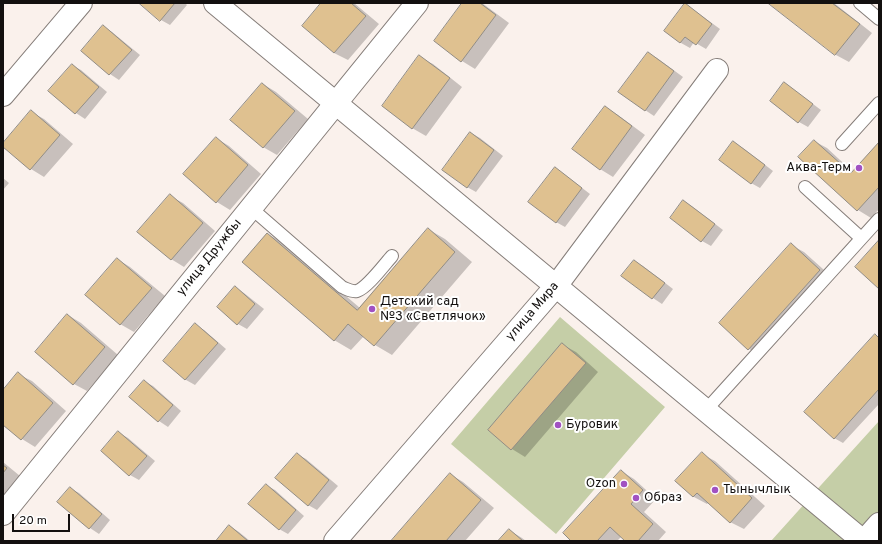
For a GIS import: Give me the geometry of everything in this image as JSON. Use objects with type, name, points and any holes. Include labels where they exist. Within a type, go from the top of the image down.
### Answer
[{"type":"street","points":[[3,94],[81,3]]},
{"type":"street","points":[[215,3],[706,410],[871,535]]},
{"type":"street","name":"улица Дружбы","points":[[3,514],[417,3]]},
{"type":"street","name":"улица Мира","points":[[334,541],[556,286],[717,70]]},
{"type":"lane","points":[[860,3],[879,19]]},
{"type":"lane","points":[[842,144],[879,103]]},
{"type":"lane","points":[[805,187],[861,238]]},
{"type":"lane","points":[[251,208],[342,287],[349,291],[356,291],[364,288],[392,256]]},
{"type":"lane","points":[[706,410],[879,219]]},
{"type":"green space","name":"Буровик","points":[[560,317],[665,407],[556,534],[451,444]]},
{"type":"green space","points":[[879,421],[879,519],[863,537],[812,495]]},
{"type":"green space","points":[[807,501],[856,541],[771,541]]},
{"type":"building","points":[[139,3],[175,3],[160,21]]},
{"type":"building","points":[[321,3],[351,3],[366,16],[334,53],[302,26]]},
{"type":"building","points":[[462,3],[480,3],[496,15],[461,62],[434,41]]},
{"type":"building","points":[[685,3],[712,24],[696,45],[685,37],[680,43],[664,31]]},
{"type":"building","points":[[768,3],[832,3],[860,24],[835,55]]},
{"type":"building","points":[[103,25],[132,50],[109,75],[81,51]]},
{"type":"building","points":[[648,52],[674,71],[645,111],[618,92]]},
{"type":"building","points":[[419,55],[450,78],[412,129],[382,106]]},
{"type":"building","points":[[72,64],[99,87],[75,114],[48,91]]},
{"type":"building","points":[[784,82],[813,104],[798,123],[770,101]]},
{"type":"building","points":[[262,83],[295,111],[263,148],[230,120]]},
{"type":"building","points":[[605,106],[632,126],[600,170],[572,149]]},
{"type":"building","points":[[31,110],[60,135],[30,170],[3,147],[3,143]]},
{"type":"building","points":[[470,132],[494,150],[467,188],[442,170]]},
{"type":"building","points":[[216,137],[248,165],[216,203],[183,174]]},
{"type":"building","points":[[814,140],[851,173],[879,142],[879,187],[857,211],[798,157]]},
{"type":"building","points":[[733,141],[765,165],[751,184],[719,160]]},
{"type":"building","points":[[555,167],[582,188],[556,223],[528,202]]},
{"type":"building","points":[[170,194],[203,223],[171,260],[137,232]]},
{"type":"building","points":[[683,200],[715,224],[701,242],[670,218]]},
{"type":"building","points":[[428,228],[455,252],[374,346],[348,324],[334,341],[242,262],[267,233],[357,310]]},
{"type":"building","points":[[879,240],[879,289],[855,267]]},
{"type":"building","points":[[791,243],[820,270],[748,350],[719,323]]},
{"type":"building","points":[[117,258],[152,288],[120,325],[85,295]]},
{"type":"building","points":[[634,260],[665,283],[652,299],[621,276]]},
{"type":"building","points":[[235,286],[255,304],[237,325],[217,307]]},
{"type":"building","points":[[67,314],[105,347],[73,385],[35,352]]},
{"type":"building","points":[[195,323],[218,343],[185,380],[163,361]]},
{"type":"building","points":[[875,334],[879,338],[879,389],[834,439],[804,412]]},
{"type":"building","points":[[562,343],[586,363],[511,450],[488,430]]},
{"type":"building","points":[[18,372],[53,403],[21,440],[3,425],[3,390]]},
{"type":"building","points":[[144,380],[173,405],[158,422],[129,397]]},
{"type":"building","points":[[118,431],[147,456],[129,476],[101,451]]},
{"type":"building","points":[[702,452],[752,498],[730,523],[697,493],[693,497],[675,481]]},
{"type":"building","points":[[297,453],[329,480],[308,506],[275,478]]},
{"type":"building","points":[[3,465],[7,468],[3,473]]},
{"type":"building","points":[[621,470],[643,490],[631,504],[653,524],[638,541],[625,541],[610,527],[597,541],[571,541],[563,533]]},
{"type":"building","points":[[450,473],[481,500],[446,541],[391,541]]},
{"type":"building","points":[[266,484],[296,510],[279,530],[248,504]]},
{"type":"building","points":[[70,487],[102,514],[89,529],[57,502]]},
{"type":"building","points":[[229,525],[248,541],[216,541]]},
{"type":"building","points":[[509,529],[523,541],[498,541]]},
{"type":"place","name":"Аква-Терм","points":[[859,168]]},
{"type":"place","name":"Детский сад №3 «Светлячок»","points":[[372,309]]},
{"type":"place","name":"Буровик","points":[[558,425]]},
{"type":"place","name":"Ozon","points":[[624,484]]},
{"type":"place","name":"Тынычлык","points":[[715,490]]},
{"type":"place","name":"Образ","points":[[636,498]]}]
